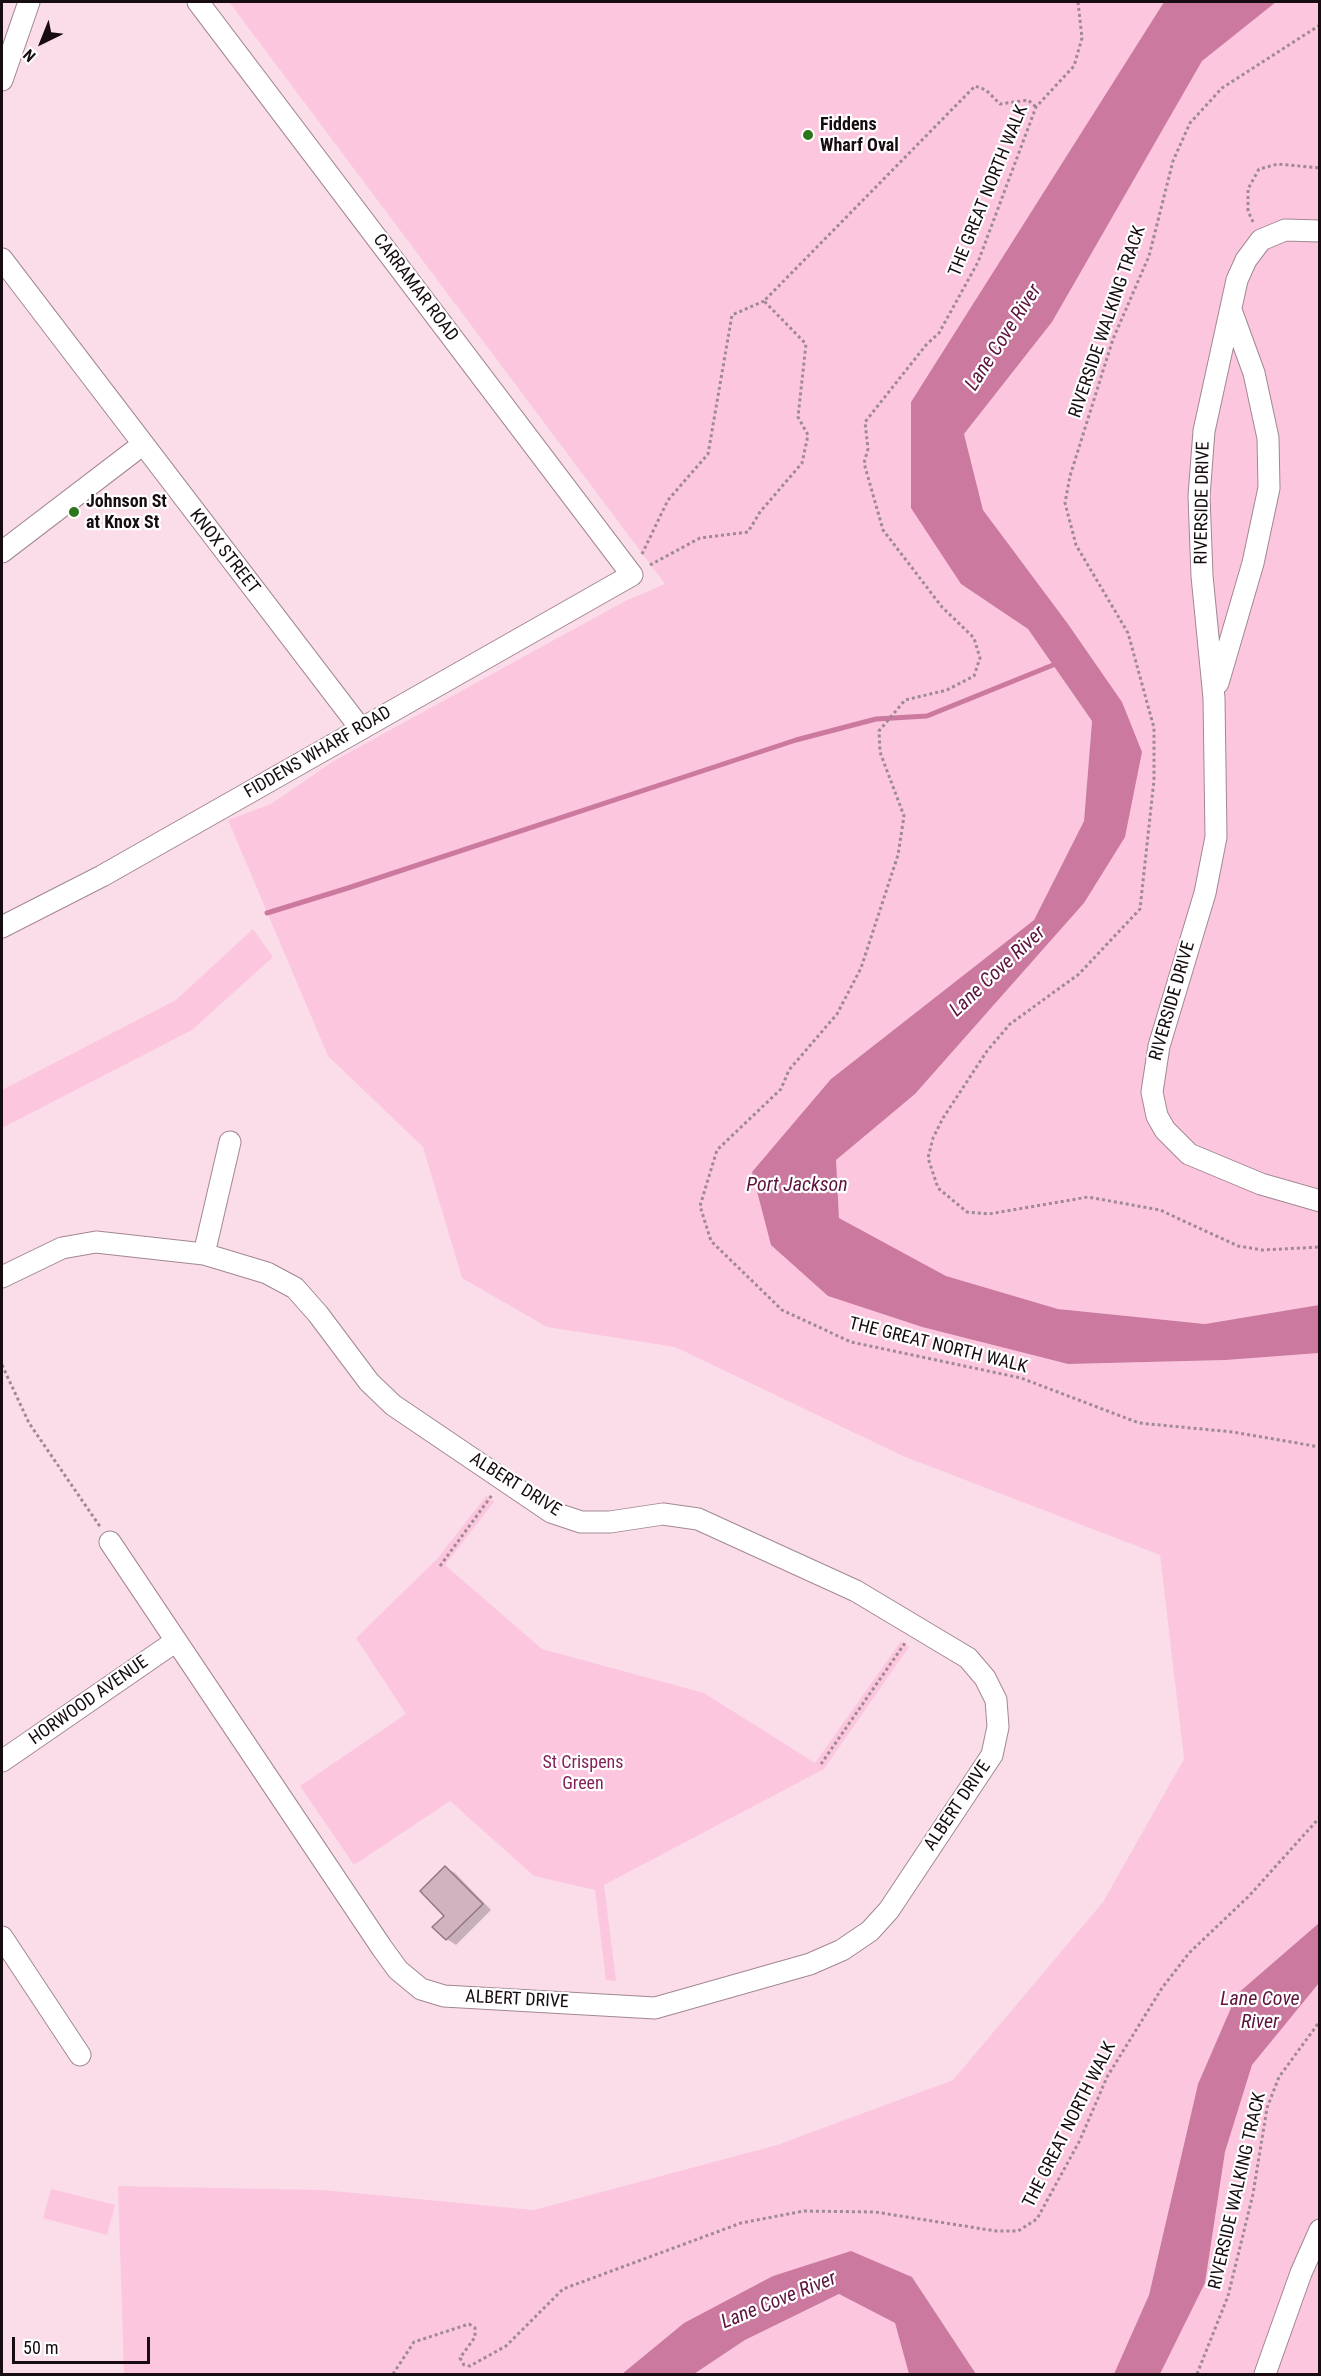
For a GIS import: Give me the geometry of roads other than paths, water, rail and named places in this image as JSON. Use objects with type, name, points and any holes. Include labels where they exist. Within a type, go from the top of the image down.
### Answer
[{"type":"street","points":[[2,80],[29,2]]},
{"type":"street","name":"CARRAMAR ROAD","points":[[198,2],[632,575]]},
{"type":"street","name":"RIVERSIDE DRIVE","points":[[1320,231],[1285,230],[1261,240],[1246,260],[1237,280],[1204,431],[1199,496],[1202,576],[1214,698],[1214,852],[1205,893],[1153,1072],[1153,1104],[1165,1131],[1189,1154],[1261,1184],[1320,1201]]},
{"type":"street","name":"KNOX STREET","points":[[2,259],[361,729]]},
{"type":"street","name":"RIVERSIDE DRIVE","points":[[1214,698],[1252,563],[1269,488],[1266,427],[1254,373],[1231,310]]},
{"type":"street","points":[[2,552],[142,444]]},
{"type":"street","name":"FIDDENS WHARF ROAD","points":[[2,927],[102,876],[632,575]]},
{"type":"street","points":[[204,1254],[230,1142]]},
{"type":"street","name":"ALBERT DRIVE","points":[[2,1277],[62,1248],[96,1242],[204,1254],[267,1273],[295,1288],[369,1382],[393,1405],[551,1512],[581,1522],[610,1522],[663,1515],[698,1519],[856,1590],[968,1658],[985,1677],[996,1700],[998,1727],[992,1755],[889,1910],[870,1931],[842,1950],[810,1964],[656,2008],[444,1996],[421,1989],[398,1970],[110,1542]]},
{"type":"street","name":"HORWOOD AVENUE","points":[[2,1761],[176,1641]]},
{"type":"street","points":[[2,1937],[80,2055]]},
{"type":"street","points":[[1266,2374],[1301,2273],[1320,2230]]},
{"type":"water","name":"Port Jackson","points":[[1164,2],[1276,2],[1202,61],[1052,322],[964,434],[983,510],[1068,624],[1122,702],[1142,752],[1125,837],[1084,903],[915,1094],[836,1160],[839,1218],[946,1276],[1058,1309],[1205,1324],[1319,1305],[1319,1353],[1226,1360],[1068,1364],[922,1327],[828,1296],[771,1245],[752,1172],[831,1079],[1034,920],[1084,821],[1092,721],[1028,629],[961,584],[911,508],[911,402]]},
{"type":"water","name":"Lane Cove River","points":[[1319,1923],[1319,1983],[1252,2065],[1225,2152],[1205,2283],[1160,2374],[1114,2374],[1149,2295],[1198,2084],[1237,1994]]},
{"type":"water","name":"Lane Cove River","points":[[851,2251],[912,2277],[976,2374],[909,2374],[895,2323],[839,2294],[745,2340],[694,2374],[622,2374],[684,2323],[773,2276]]},
{"type":"waterway","points":[[267,913],[796,740],[876,719],[927,716],[1058,663]]},
{"type":"place","name":"Fiddens Wharf Oval","points":[[808,135]]},
{"type":"place","name":"Johnson St at Knox St","points":[[74,512]]},
{"type":"park label","name":"St Crispens Green","points":[[583,1773]]}]
